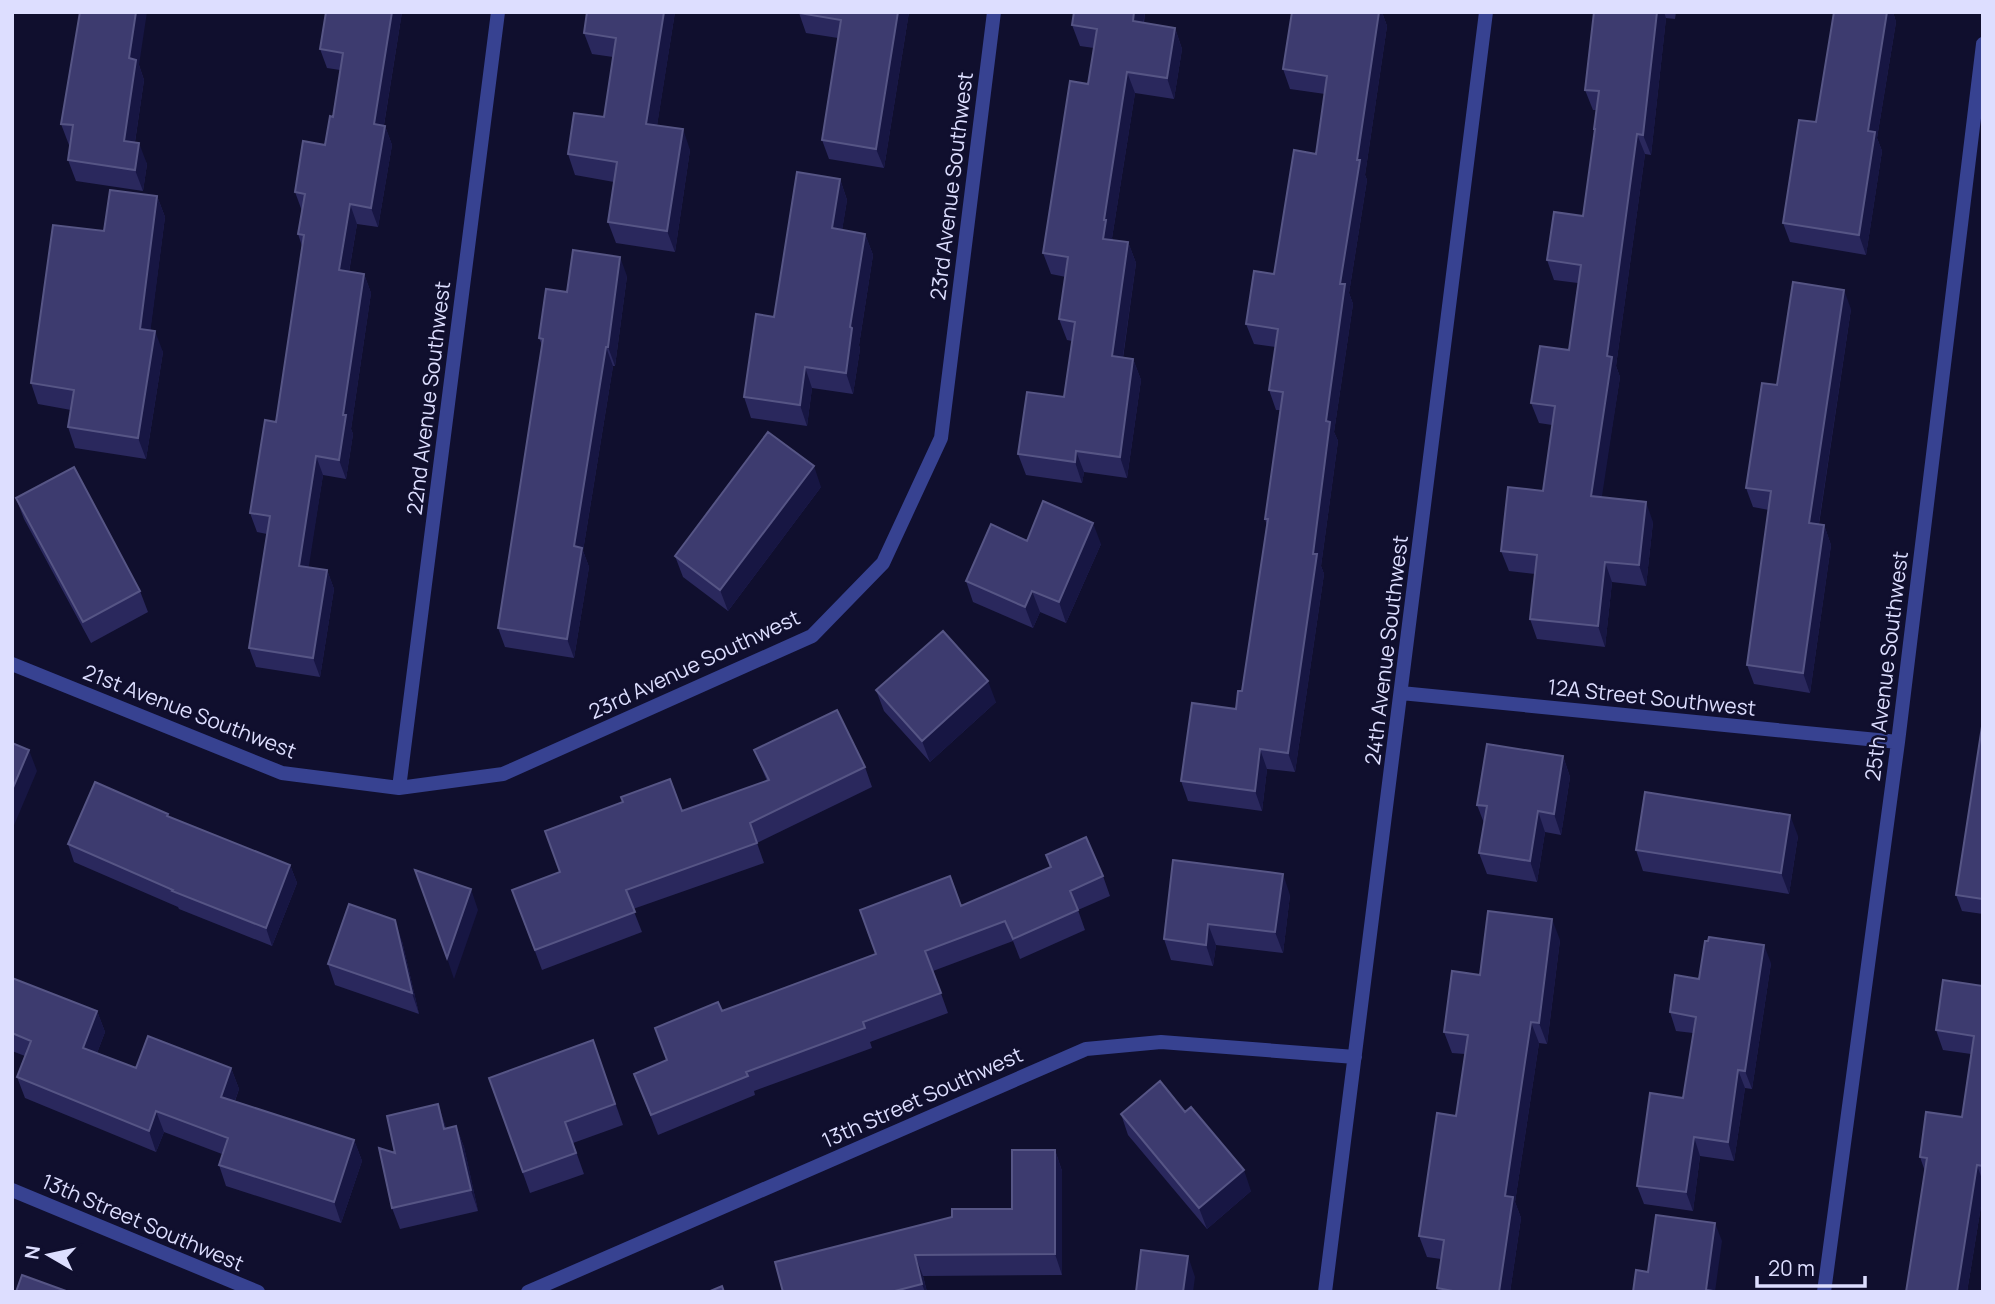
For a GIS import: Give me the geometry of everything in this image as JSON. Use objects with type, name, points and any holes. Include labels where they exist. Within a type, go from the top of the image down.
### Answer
[{"type":"street","name":"22nd Avenue Southwest","points":[[399,788],[498,12]]},
{"type":"street","name":"23rd Avenue Southwest","points":[[399,788],[503,774],[812,636],[883,562],[941,438],[994,12]]},
{"type":"street","name":"24th Avenue Southwest","points":[[1325,1292],[1486,12]]},
{"type":"street","name":"25th Avenue Southwest","points":[[1824,1292],[1898,742],[1983,44]]},
{"type":"street","name":"21st Avenue Southwest","points":[[12,664],[282,773],[399,788]]},
{"type":"street","name":"12A Street Southwest","points":[[1401,693],[1898,742]]},
{"type":"street","name":"13th Street Southwest","points":[[528,1292],[1086,1049],[1161,1042],[1355,1057]]},
{"type":"street","name":"13th Street Southwest","points":[[12,1189],[258,1292]]},
{"type":"building","points":[[80,12],[136,12],[129,58],[136,60],[124,141],[139,143],[135,170],[68,160],[73,125],[61,124]]},
{"type":"building","points":[[326,12],[392,12],[374,124],[385,126],[371,208],[350,204],[339,270],[364,274],[339,460],[316,456],[299,566],[327,570],[313,658],[249,648],[270,516],[250,513],[265,420],[276,422],[304,235],[298,234],[305,194],[295,192],[303,141],[325,145],[330,116],[333,117],[343,53],[320,49]]},
{"type":"building","points":[[587,12],[664,12],[646,124],[683,129],[667,231],[608,222],[617,162],[568,154],[574,113],[604,117],[616,38],[584,33]]},
{"type":"building","points":[[799,12],[898,12],[876,149],[822,140],[841,20]]},
{"type":"building","points":[[1074,12],[1134,12],[1133,21],[1175,28],[1167,78],[1127,72],[1104,220],[1103,239],[1128,242],[1112,356],[1133,359],[1120,457],[1076,451],[1075,462],[1018,454],[1027,392],[1064,397],[1075,322],[1059,319],[1068,257],[1043,253],[1070,81],[1088,84],[1097,29],[1072,25]]},
{"type":"building","points":[[1292,12],[1379,12],[1357,160],[1360,160],[1340,284],[1345,284],[1326,421],[1330,422],[1313,554],[1317,554],[1288,753],[1260,749],[1255,791],[1181,781],[1192,703],[1236,709],[1238,691],[1242,691],[1268,519],[1265,519],[1283,392],[1269,390],[1278,329],[1246,324],[1254,271],[1274,274],[1294,150],[1316,154],[1327,76],[1283,69]]},
{"type":"building","points":[[1594,12],[1657,12],[1643,135],[1637,134],[1607,356],[1612,357],[1591,496],[1646,502],[1639,565],[1605,562],[1598,626],[1530,619],[1537,555],[1501,551],[1508,487],[1543,491],[1555,406],[1531,403],[1540,346],[1569,350],[1581,265],[1547,260],[1554,212],[1583,216],[1599,91],[1585,90]]},
{"type":"building","points":[[1834,12],[1887,12],[1868,131],[1875,132],[1859,235],[1783,223],[1799,120],[1816,122]]},
{"type":"building","points":[[797,172],[840,179],[832,228],[865,234],[850,327],[846,373],[805,367],[800,405],[744,397],[756,314],[774,317]]},
{"type":"building","points":[[110,190],[157,196],[140,329],[155,331],[138,438],[68,427],[74,390],[31,383],[53,225],[104,231]]},
{"type":"building","points":[[573,250],[620,257],[608,347],[574,546],[582,548],[567,639],[498,628],[543,339],[539,338],[546,289],[567,292]]},
{"type":"building","points":[[1793,282],[1844,290],[1809,523],[1824,525],[1803,673],[1747,665],[1771,491],[1746,488],[1762,383],[1777,385]]},
{"type":"building","points":[[768,432],[814,466],[720,590],[675,556]]},
{"type":"building","points":[[74,467],[140,591],[83,622],[16,498]]},
{"type":"building","points":[[1043,501],[1093,523],[1059,602],[1032,591],[1025,607],[966,581],[991,524],[1027,541]]},
{"type":"building","points":[[943,631],[988,681],[922,741],[876,690]]},
{"type":"building","points":[[837,710],[865,767],[750,823],[757,843],[626,890],[635,912],[535,950],[512,890],[560,872],[545,831],[623,802],[621,797],[670,779],[682,811],[769,780],[754,750]]},
{"type":"building","points":[[1983,720],[1983,899],[1956,895]]},
{"type":"building","points":[[12,743],[29,750],[12,790]]},
{"type":"building","points":[[1487,744],[1563,756],[1554,814],[1538,811],[1530,861],[1479,853],[1487,806],[1477,805]]},
{"type":"building","points":[[95,782],[168,814],[167,816],[290,865],[266,928],[172,891],[68,844]]},
{"type":"building","points":[[1645,792],[1790,815],[1781,873],[1636,850]]},
{"type":"building","points":[[1086,837],[1103,876],[1070,891],[1078,910],[1013,939],[1005,921],[925,951],[941,993],[863,1022],[865,1028],[746,1072],[748,1076],[651,1115],[634,1074],[667,1060],[655,1028],[718,1002],[722,1011],[876,954],[860,910],[950,876],[961,906],[1051,867],[1046,855]]},
{"type":"building","points":[[1173,860],[1283,874],[1275,932],[1208,924],[1206,945],[1164,939]]},
{"type":"building","points":[[415,870],[471,889],[447,958]]},
{"type":"building","points":[[349,904],[395,920],[412,993],[328,964]]},
{"type":"building","points":[[1488,911],[1552,919],[1539,1023],[1531,1022],[1505,1196],[1513,1197],[1499,1292],[1458,1292],[1437,1288],[1444,1240],[1419,1236],[1437,1113],[1456,1116],[1468,1035],[1444,1032],[1452,971],[1480,975]]},
{"type":"building","points":[[1709,937],[1764,945],[1745,1071],[1738,1070],[1728,1142],[1694,1137],[1686,1192],[1637,1186],[1650,1093],[1683,1098],[1696,1017],[1670,1012],[1675,975],[1699,979],[1705,941],[1708,941]]},
{"type":"building","points":[[12,978],[97,1011],[83,1048],[136,1068],[148,1036],[231,1068],[221,1097],[354,1140],[334,1202],[219,1165],[228,1138],[156,1111],[149,1131],[17,1077],[31,1041],[12,1033]]},
{"type":"building","points":[[1943,980],[1983,986],[1983,1166],[1977,1165],[1957,1292],[1906,1292],[1927,1158],[1920,1157],[1926,1112],[1962,1117],[1974,1036],[1936,1030]]},
{"type":"building","points":[[593,1040],[615,1104],[565,1122],[576,1153],[523,1172],[489,1078]]},
{"type":"building","points":[[1160,1081],[1185,1112],[1191,1107],[1244,1170],[1199,1208],[1121,1114]]},
{"type":"building","points":[[438,1104],[444,1129],[456,1126],[471,1190],[392,1208],[379,1148],[395,1153],[387,1116]]},
{"type":"building","points":[[1012,1150],[1055,1150],[1055,1254],[915,1255],[922,1284],[891,1292],[783,1292],[775,1262],[952,1217],[952,1209],[1012,1209]]},
{"type":"building","points":[[1656,1215],[1715,1223],[1706,1290],[1720,1292],[1633,1292],[1636,1270],[1648,1272]]},
{"type":"building","points":[[1141,1250],[1188,1256],[1183,1292],[1136,1292]]},
{"type":"building","points":[[22,1275],[66,1291],[16,1292]]},
{"type":"building","points":[[722,1286],[724,1292],[708,1292]]}]
